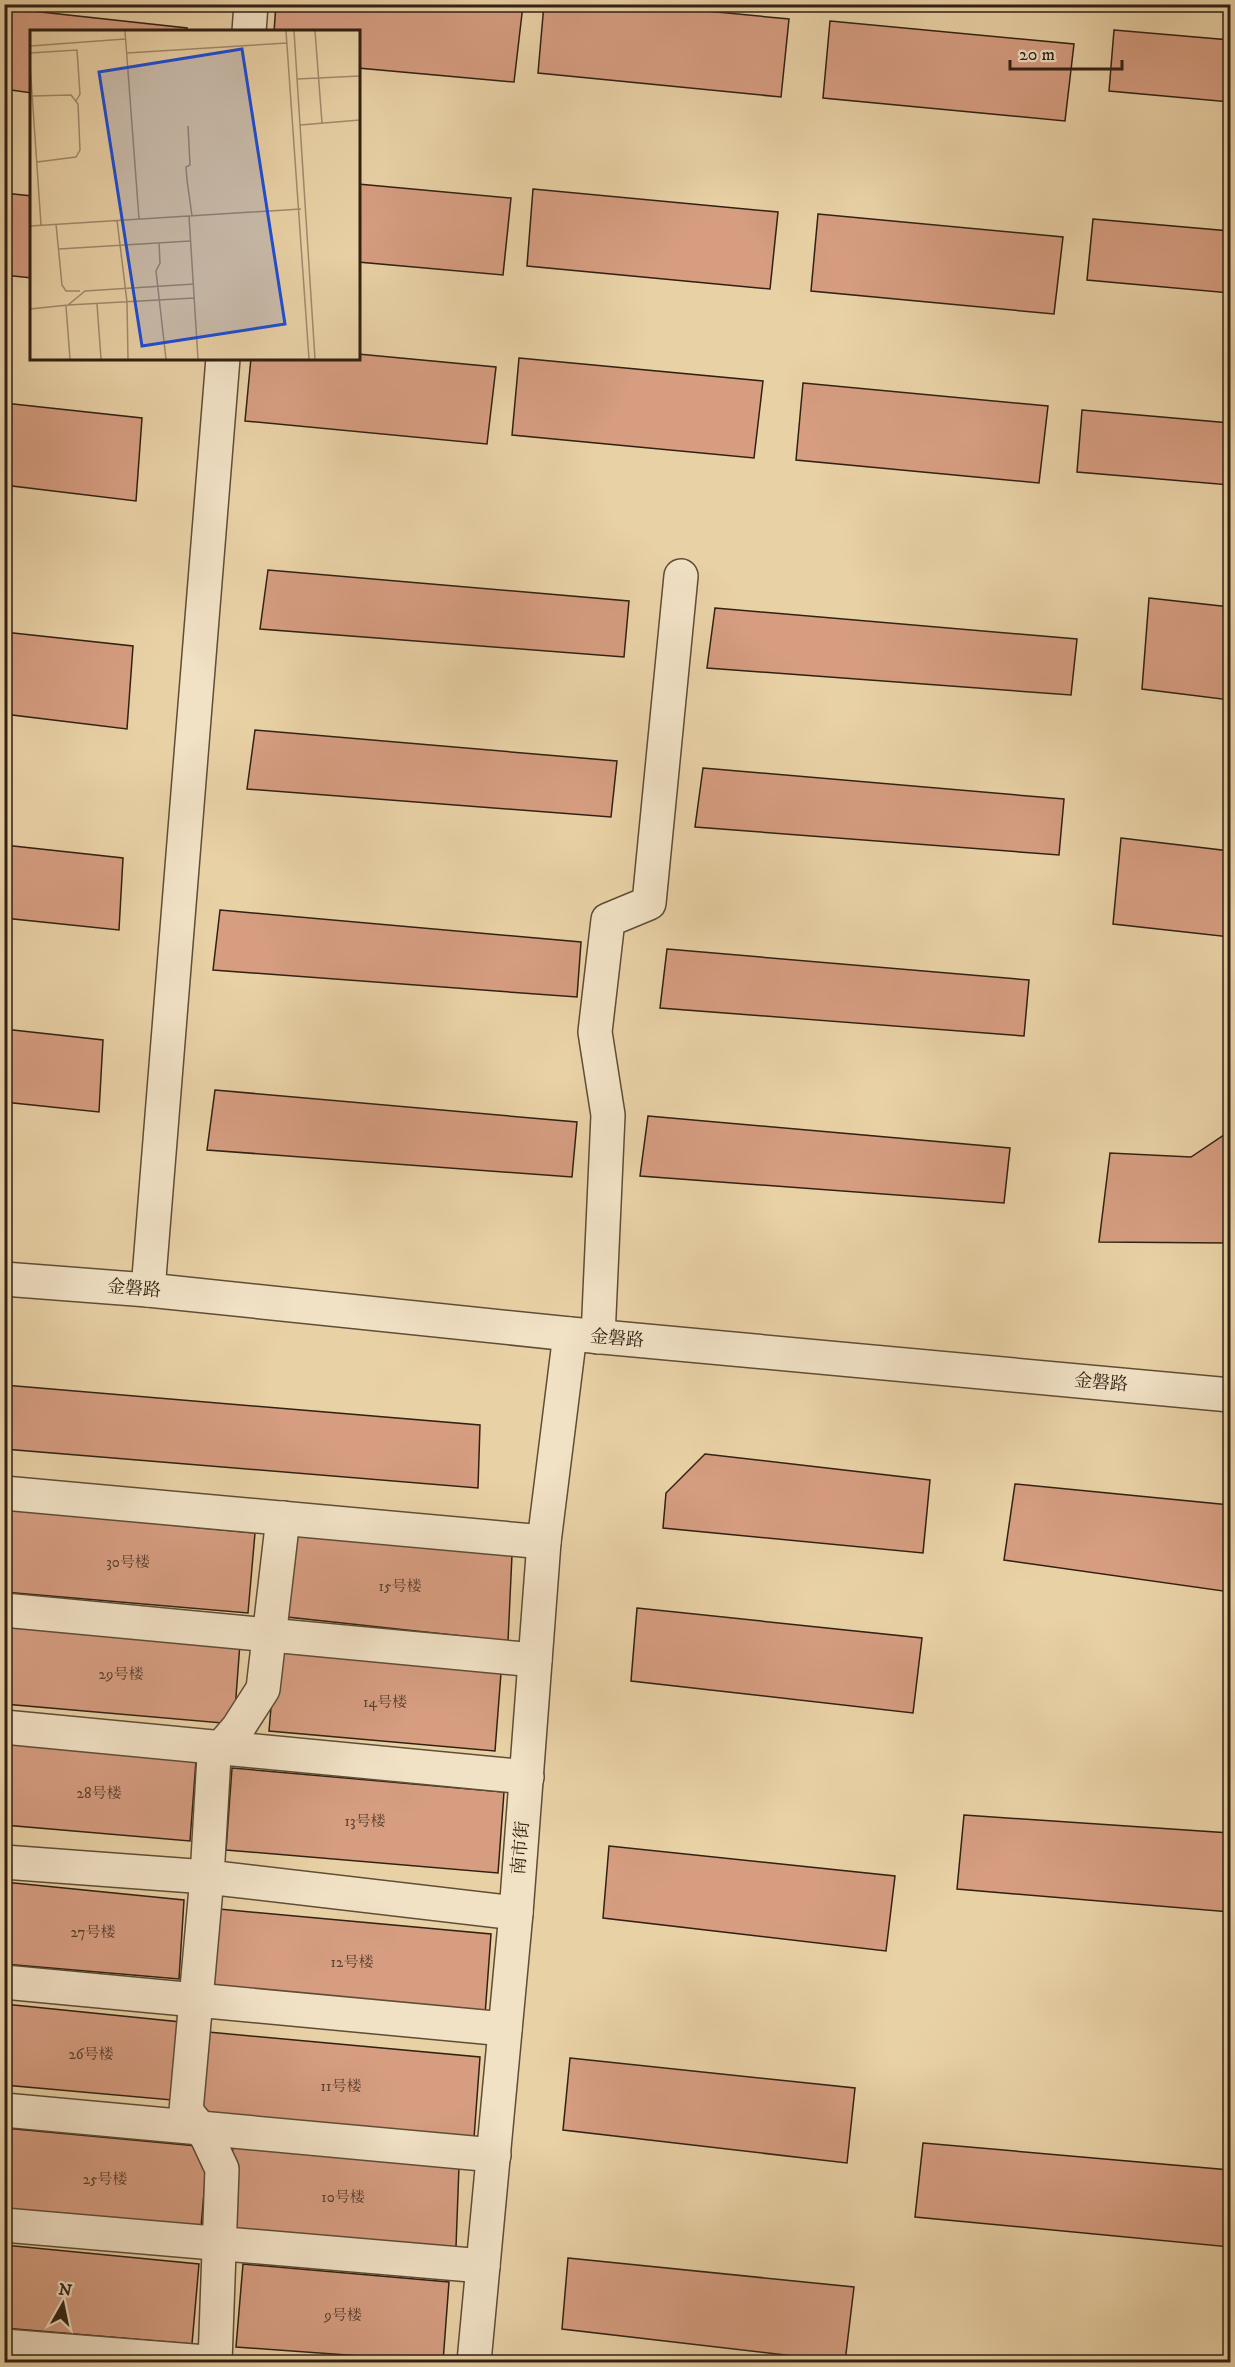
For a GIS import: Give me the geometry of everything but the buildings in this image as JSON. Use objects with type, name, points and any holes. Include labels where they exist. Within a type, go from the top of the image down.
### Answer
[{"type":"street","points":[[249,30],[251,4]]},
{"type":"street","points":[[147,1290],[223,360]]},
{"type":"street","name":"南市街","points":[[474,2362],[516,1913],[544,1542],[584,1336],[608,1115],[596,1032],[608,920],[649,903],[681,576]]},
{"type":"street","name":"金磐路","points":[[4,1279],[147,1290],[584,1336],[1230,1395]]},
{"type":"street","points":[[4,1493],[544,1542]]},
{"type":"street","points":[[214,2362],[222,2169],[207,2137],[186,2112],[207,1877],[214,1756],[263,1689],[283,1518]]},
{"type":"street","points":[[4,1610],[535,1660]]},
{"type":"street","points":[[4,1726],[527,1777]]},
{"type":"street","points":[[4,1862],[207,1877],[516,1913]]},
{"type":"street","points":[[4,1982],[505,2029]]},
{"type":"street","points":[[4,2110],[494,2155]]},
{"type":"street","points":[[4,2224],[483,2266]]},
{"type":"street","points":[[4,2346],[206,2362]]}]
